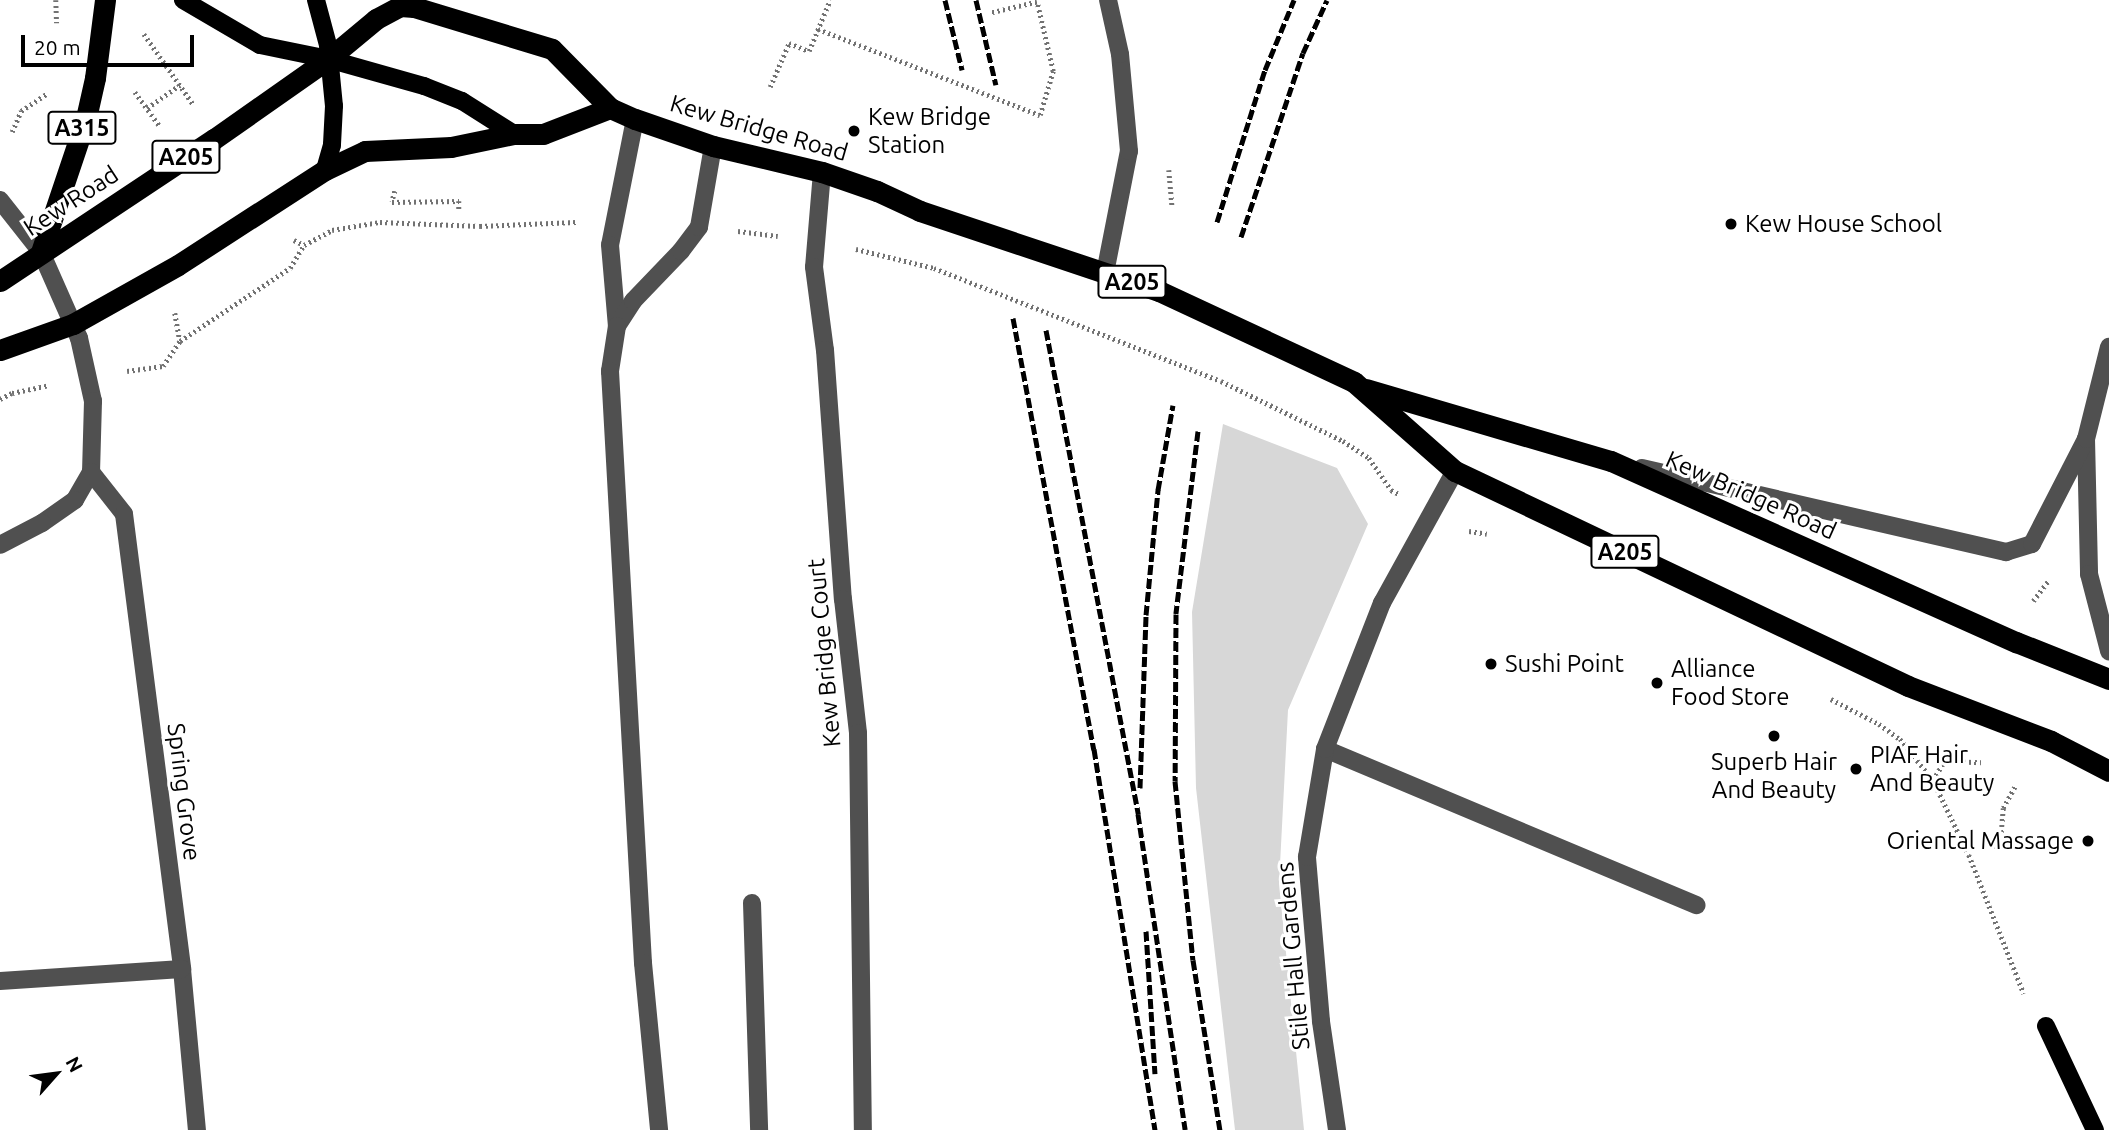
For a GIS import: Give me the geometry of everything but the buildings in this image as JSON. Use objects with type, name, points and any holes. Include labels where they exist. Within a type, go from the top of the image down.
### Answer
[{"type":"highway","name":"A315","points":[[41,252],[86,118],[95,78],[105,0]]},
{"type":"highway","name":"Kew Road","points":[[0,281],[214,139],[328,59],[376,19],[413,2]]},
{"type":"highway","name":"Kew Bridge Road","points":[[413,2],[552,49],[610,108],[635,119],[713,146],[821,172],[877,191],[920,211],[1159,291],[1361,387],[1611,461],[2017,642],[2109,679]]},
{"type":"highway","points":[[0,350],[73,324],[178,265],[325,170],[365,151],[451,147],[514,134],[544,134],[610,108]]},
{"type":"highway","name":"Kew Bridge Road","points":[[1361,387],[1455,471],[1908,686],[2051,741],[2109,771]]},
{"type":"main road","points":[[183,0],[260,45],[328,59],[462,101],[514,134]]},
{"type":"main road","points":[[316,0],[328,45],[334,116],[332,145],[325,170]]},
{"type":"main road","points":[[2046,1026],[2095,1130]]},
{"type":"street","points":[[1105,273],[1129,151],[1120,54],[1108,0]]},
{"type":"street","points":[[635,119],[610,245],[617,326],[610,371],[643,963],[659,1130]]},
{"type":"street","points":[[617,326],[633,301],[681,251],[699,227],[713,146]]},
{"type":"street","name":"Kew Bridge Court","points":[[821,172],[814,267],[825,351],[843,599],[858,733],[863,1130]]},
{"type":"street","points":[[0,200],[41,252],[73,324],[93,401],[92,472],[75,500],[42,523],[0,545]]},
{"type":"street","points":[[1611,461],[2006,552],[2032,544],[2086,439],[2109,347]]},
{"type":"street","points":[[2086,439],[2090,573],[2109,651]]},
{"type":"street","name":"Stile Hall Gardens","points":[[1337,1130],[1321,1021],[1307,857],[1325,748],[1382,603],[1455,471]]},
{"type":"street","name":"Spring Grove","points":[[92,472],[124,514],[182,969],[197,1130]]},
{"type":"street","points":[[1325,748],[1697,905]]},
{"type":"street","points":[[752,904],[759,1130]]},
{"type":"street","points":[[0,981],[182,969]]},
{"type":"path","points":[[770,87],[789,43],[809,51],[830,0]]},
{"type":"path","points":[[817,29],[1040,115],[1053,71],[1037,2],[991,13]]},
{"type":"path","points":[[150,44],[197,110]]},
{"type":"path","points":[[12,132],[22,111],[50,91],[52,83]]},
{"type":"path","points":[[165,133],[147,107],[180,85]]},
{"type":"path","points":[[397,183],[392,202],[458,201],[458,211]]},
{"type":"path","points":[[142,368],[163,366],[180,341],[290,268],[304,245]]},
{"type":"path","points":[[895,259],[934,268],[1221,381],[1343,441],[1369,458],[1391,489],[1408,500]]},
{"type":"path","points":[[176,317],[180,341]]},
{"type":"path","points":[[0,399],[12,393],[50,385]]},
{"type":"path","points":[[2033,601],[2048,580]]},
{"type":"path","points":[[1953,747],[1933,780],[1969,855],[2026,999],[2046,1026]]},
{"type":"path","points":[[1993,846],[2000,843],[2003,808],[2015,786]]},
{"type":"shaded area","points":[[1223,424],[1337,468],[1368,524],[1288,710],[1279,884],[1304,1130],[1235,1130],[1196,788],[1192,612]]},
{"type":"railway","points":[[945,0],[962,70]]},
{"type":"railway","points":[[976,0],[996,85]]},
{"type":"railway","points":[[1217,222],[1265,70],[1294,0]]},
{"type":"railway","points":[[1241,237],[1303,53],[1327,0]]},
{"type":"railway","points":[[1013,318],[1094,749],[1155,1130]]},
{"type":"railway","points":[[1046,330],[1138,814],[1185,1130]]},
{"type":"railway","points":[[1140,788],[1146,615],[1158,490],[1173,405]]},
{"type":"railway","points":[[1198,431],[1176,614],[1175,781],[1193,960],[1220,1130]]},
{"type":"railway","points":[[1146,931],[1155,1074]]},
{"type":"place","name":"Kew Bridge Station","points":[[854,131]]},
{"type":"place","name":"Kew House School","points":[[1731,224]]},
{"type":"place","name":"Sushi Point","points":[[1491,664]]},
{"type":"place","name":"Alliance Food Store","points":[[1657,683]]},
{"type":"place","name":"Superb Hair And Beauty","points":[[1774,736]]},
{"type":"place","name":"PIAF Hair And Beauty","points":[[1856,769]]},
{"type":"place","name":"Oriental Massage","points":[[2088,841]]}]
